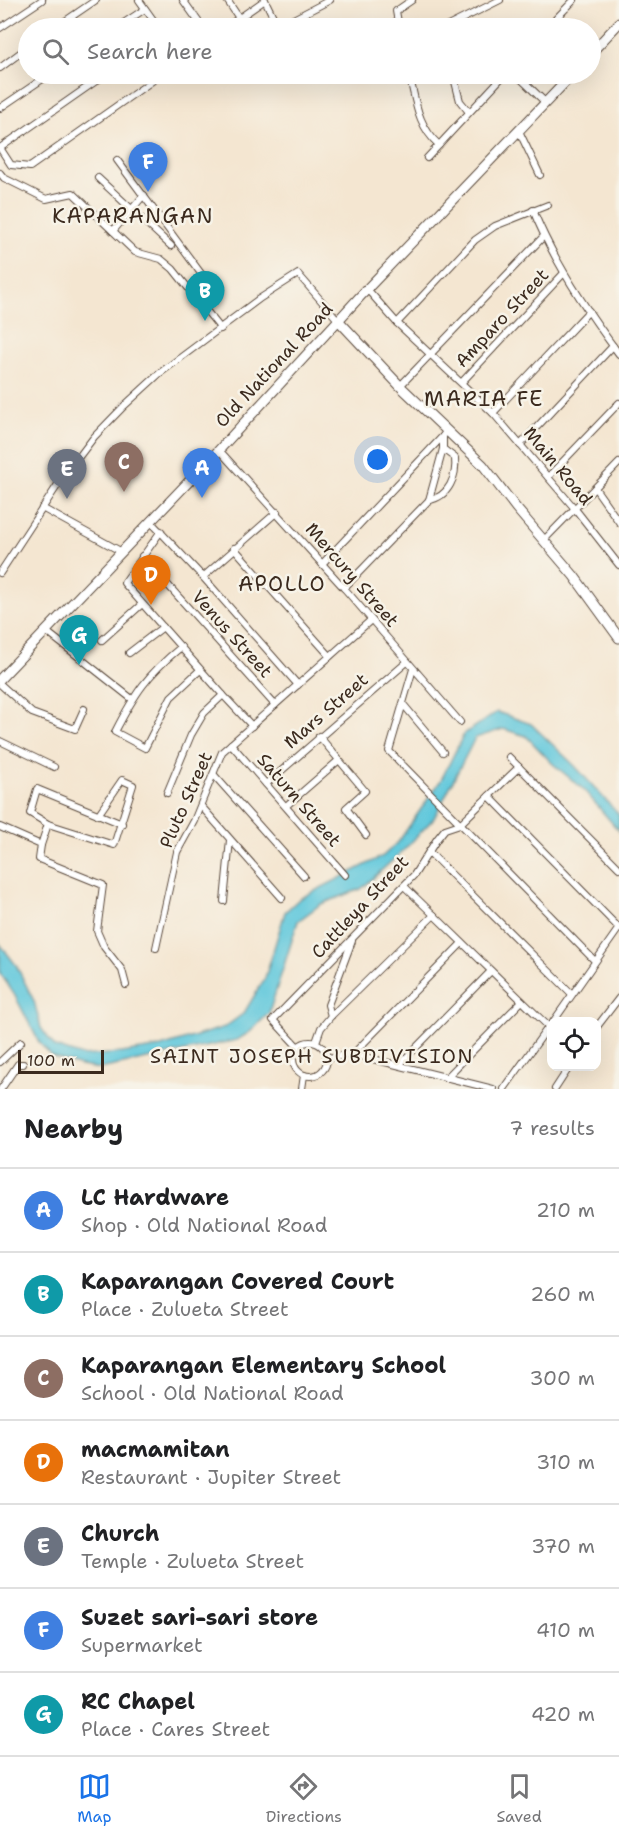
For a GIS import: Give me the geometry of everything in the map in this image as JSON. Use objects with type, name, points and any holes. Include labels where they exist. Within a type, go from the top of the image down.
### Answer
[{"type":"main road","points":[[601,43],[619,23]]},
{"type":"main road","name":"Old National Road","points":[[0,679],[564,84]]},
{"type":"main road","points":[[338,320],[445,433],[483,465],[574,576],[619,638]]},
{"type":"street","points":[[0,28],[42,0]]},
{"type":"street","points":[[70,18],[96,0]]},
{"type":"street","points":[[139,0],[152,18]]},
{"type":"street","points":[[183,0],[196,18]]},
{"type":"street","points":[[227,0],[239,18],[265,0],[274,18]]},
{"type":"street","points":[[295,18],[330,0]]},
{"type":"street","points":[[397,18],[396,11],[412,0]]},
{"type":"street","points":[[464,18],[500,0]]},
{"type":"street","points":[[557,18],[574,0]]},
{"type":"street","points":[[131,18],[145,9]]},
{"type":"street","points":[[0,68],[18,54]]},
{"type":"street","points":[[0,108],[35,84]]},
{"type":"street","points":[[92,84],[0,148],[11,165],[30,168],[148,84]]},
{"type":"street","points":[[412,84],[421,124],[438,145]]},
{"type":"street","points":[[455,84],[459,101],[469,112]]},
{"type":"street","points":[[426,158],[496,84]]},
{"type":"street","points":[[526,84],[546,103]]},
{"type":"street","points":[[519,131],[540,175]]},
{"type":"street","points":[[117,160],[208,283]]},
{"type":"street","points":[[0,173],[4,178],[46,199],[73,193],[135,252],[161,259],[172,269],[221,329]]},
{"type":"street","points":[[98,178],[171,246]]},
{"type":"street","points":[[113,231],[144,195]]},
{"type":"street","points":[[397,323],[475,240],[495,226],[548,205]]},
{"type":"street","points":[[534,210],[543,236],[564,273],[619,354]]},
{"type":"street","points":[[400,386],[543,236]]},
{"type":"street","points":[[161,259],[176,239]]},
{"type":"street","name":"Amparo Street","points":[[462,382],[564,273]]},
{"type":"street","points":[[0,573],[42,507],[94,437],[160,373],[259,299],[298,274],[338,320]]},
{"type":"street","name":"Main Road","points":[[367,289],[397,323],[493,413],[576,510],[619,566]]},
{"type":"street","points":[[493,413],[589,311]]},
{"type":"street","points":[[520,445],[613,346]]},
{"type":"street","points":[[548,477],[619,403]]},
{"type":"street","points":[[344,588],[429,500],[445,433]]},
{"type":"street","points":[[322,564],[445,433]]},
{"type":"street","points":[[429,500],[438,498],[449,490],[456,465],[455,458],[443,449]]},
{"type":"street","name":"Mercury Street","points":[[219,450],[277,512],[460,722]]},
{"type":"street","points":[[544,540],[576,510],[619,463]]},
{"type":"street","points":[[595,488],[619,522]]},
{"type":"street","points":[[42,507],[122,552]]},
{"type":"street","points":[[203,577],[277,512]]},
{"type":"street","points":[[151,522],[298,685]]},
{"type":"street","points":[[161,531],[124,583],[252,726]]},
{"type":"street","points":[[234,548],[330,656]]},
{"type":"street","name":"Venus Street","points":[[142,555],[275,705]]},
{"type":"street","points":[[102,640],[142,604]]},
{"type":"street","name":"Pluto Street","points":[[156,948],[177,852],[201,807],[222,752],[371,620]]},
{"type":"street","points":[[129,653],[163,627]]},
{"type":"street","points":[[47,632],[132,699]]},
{"type":"street","points":[[181,647],[159,665],[132,699],[115,732],[145,748],[171,696],[200,670]]},
{"type":"street","name":"Mars Street","points":[[266,784],[407,662]]},
{"type":"street","points":[[413,669],[389,751],[595,961]]},
{"type":"street","points":[[0,684],[32,713],[75,729],[84,709]]},
{"type":"street","points":[[167,793],[191,735],[204,713],[223,696]]},
{"type":"street","points":[[403,704],[443,752]]},
{"type":"street","points":[[320,736],[365,791],[346,808],[366,835]]},
{"type":"street","points":[[0,741],[54,767]]},
{"type":"street","name":"Saturn Street","points":[[231,744],[345,875]]},
{"type":"street","points":[[509,757],[619,868]]},
{"type":"street","points":[[286,806],[339,760]]},
{"type":"street","name":"Cattleya Street","points":[[297,1047],[273,1020],[404,886],[445,829],[460,824],[519,767]]},
{"type":"street","points":[[214,775],[304,876]]},
{"type":"street","points":[[98,815],[122,780],[133,785],[122,824],[114,845],[48,824],[30,813],[37,789],[98,815],[122,824]]},
{"type":"street","points":[[489,796],[619,928],[556,1017]]},
{"type":"street","points":[[201,807],[282,898]]},
{"type":"street","points":[[48,824],[39,859],[103,885],[97,931],[104,947],[122,970],[126,985]]},
{"type":"street","points":[[0,827],[41,845]]},
{"type":"street","points":[[224,901],[230,840]]},
{"type":"street","points":[[429,852],[572,994]]},
{"type":"street","points":[[404,886],[522,1001],[547,1021]]},
{"type":"street","points":[[316,1042],[321,1028],[331,1016],[434,915]]},
{"type":"street","points":[[331,1016],[328,1005],[353,938]]},
{"type":"street","points":[[612,938],[619,943]]},
{"type":"street","points":[[353,1054],[462,943]]},
{"type":"street","points":[[399,1065],[491,971]]},
{"type":"street","points":[[601,1023],[619,998]]},
{"type":"street","points":[[446,1078],[522,1001]]},
{"type":"street","points":[[504,1089],[547,1030]]},
{"type":"street","points":[[0,1062],[21,1042]]},
{"type":"street","points":[[306,1042],[316,1042],[325,1049],[328,1058],[325,1068],[319,1074],[304,1075],[295,1068],[293,1057],[297,1047],[306,1042]]},
{"type":"street","points":[[328,1058],[353,1054],[494,1089]]},
{"type":"street","points":[[1,1089],[18,1064],[23,1064]]},
{"type":"street","points":[[555,1089],[567,1071]]},
{"type":"street","points":[[302,1089],[304,1075]]},
{"type":"water","points":[[497,712],[531,724],[575,766],[619,815],[619,831],[583,789],[553,764],[526,736],[503,729],[475,738],[434,818],[404,850],[361,889],[321,904],[298,921],[269,1013],[250,1032],[237,1040],[100,1069],[80,1066],[51,1056],[39,1042],[14,994],[0,973],[0,944],[16,965],[34,1001],[41,1028],[55,1047],[82,1056],[122,1053],[161,1047],[225,1027],[244,1013],[265,978],[285,912],[299,899],[383,856],[399,841],[441,780],[464,734]]},
{"type":"place","name":"Suzet sari-sari store","points":[[148,192]]},
{"type":"place","name":"Kaparangan Covered Court","points":[[205,321]]},
{"type":"place","name":"Kaparangan Elementary School","points":[[124,492]]},
{"type":"place","name":"LC Hardware","points":[[202,498]]},
{"type":"place","name":"Church","points":[[67,499]]},
{"type":"place","name":"macmamitan","points":[[151,605]]},
{"type":"place","name":"RC Chapel","points":[[79,665]]},
{"type":"district","name":"KAPARANGAN","points":[[133,216]]},
{"type":"district","name":"MARIA FE","points":[[484,399]]},
{"type":"district","name":"APOLLO","points":[[282,584]]},
{"type":"district","name":"SAINT JOSEPH SUBDIVISION","points":[[312,1056]]}]
